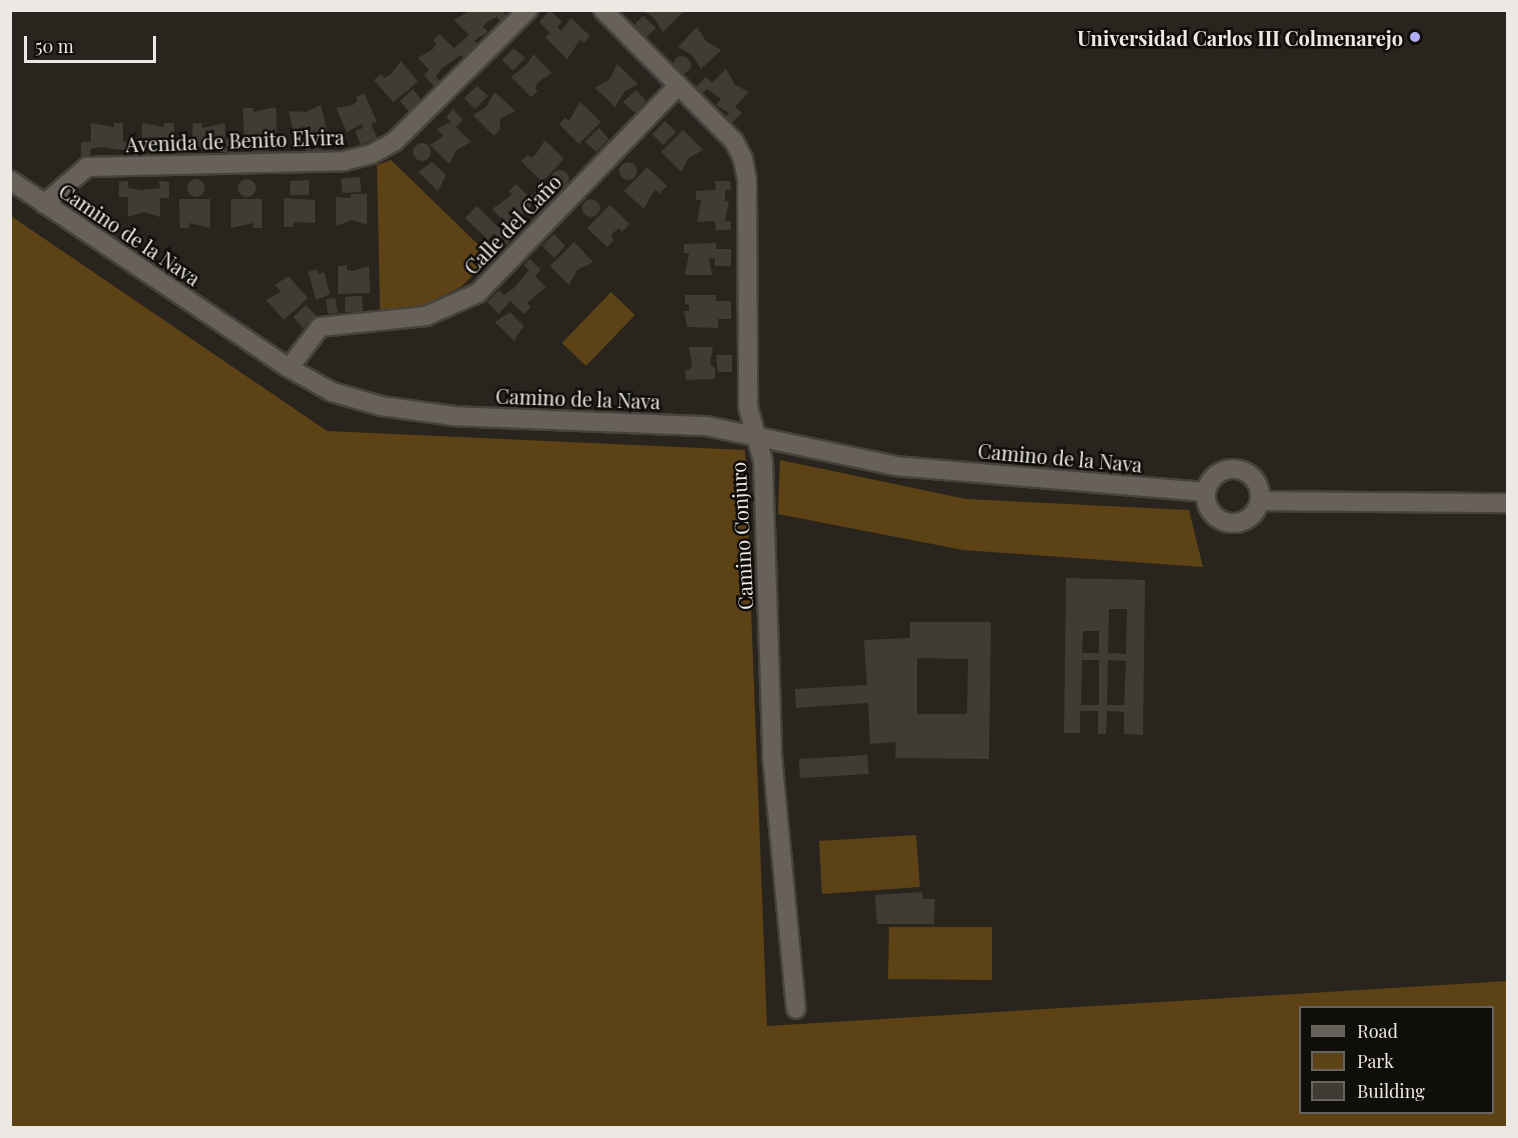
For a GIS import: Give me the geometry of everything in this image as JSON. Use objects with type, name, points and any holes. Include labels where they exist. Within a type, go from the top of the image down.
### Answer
[{"type":"street","name":"Avenida de Benito Elvira","points":[[44,204],[87,167],[344,161],[372,154],[395,141],[528,10]]},
{"type":"street","name":"Camino Conjuro","points":[[603,10],[734,141],[743,159],[747,180],[748,407],[762,461],[772,755],[796,1009]]},
{"type":"street","name":"Calle del Caño","points":[[289,368],[320,327],[426,316],[478,293],[678,86]]},
{"type":"street","name":"Camino de la Nava","points":[[10,180],[289,368],[332,392],[391,408],[453,416],[705,426],[753,433],[895,466],[1205,492]]},
{"type":"street","points":[[1237,468],[1256,479],[1260,501],[1249,519],[1228,523],[1210,512],[1205,492],[1216,473],[1237,468]]},
{"type":"street","points":[[1260,501],[1508,503]]},
{"type":"green space","points":[[391,160],[491,257],[461,287],[422,306],[380,311],[377,165]]},
{"type":"green space","points":[[11,216],[327,431],[745,450],[767,1026],[1507,981],[1507,1127],[11,1127]]},
{"type":"green space","points":[[611,292],[635,315],[586,366],[562,343]]},
{"type":"green space","points":[[780,460],[966,499],[1189,510],[1203,567],[963,550],[778,514]]},
{"type":"green space","points":[[916,835],[920,887],[822,894],[819,841]]},
{"type":"green space","points":[[889,927],[992,927],[992,980],[888,979]]},
{"type":"building","points":[[471,10],[502,10],[507,16],[501,22],[497,17],[487,22],[483,27],[488,32],[474,41],[479,45],[465,59],[461,55],[442,68],[436,77],[442,83],[436,89],[424,75],[429,70],[418,58],[433,49],[436,44],[433,40],[440,34],[454,48],[469,35],[454,20]]},
{"type":"building","points":[[550,10],[562,22],[557,27],[561,31],[571,18],[590,36],[584,43],[580,40],[567,59],[545,37],[550,33],[539,22]]},
{"type":"building","points":[[642,10],[681,10],[683,12],[663,32],[654,18]]},
{"type":"building","points":[[643,16],[656,28],[645,39],[632,27]]},
{"type":"building","points":[[697,27],[706,41],[721,50],[701,69],[692,55],[678,47]]},
{"type":"building","points":[[514,48],[525,58],[513,71],[502,60]]},
{"type":"building","points":[[533,54],[552,73],[538,82],[535,88],[538,91],[531,97],[511,77],[528,63]]},
{"type":"building","points":[[682,56],[688,59],[691,65],[688,71],[682,74],[676,71],[673,65],[676,59]]},
{"type":"building","points":[[401,61],[418,82],[393,102],[374,80],[381,74],[384,78],[390,75]]},
{"type":"building","points":[[617,64],[638,84],[624,92],[615,107],[595,88],[610,79]]},
{"type":"building","points":[[726,69],[735,85],[749,92],[735,107],[742,113],[731,124],[724,118],[729,113],[716,105],[721,99],[707,89],[701,95],[695,88],[706,77],[712,83]]},
{"type":"building","points":[[477,86],[488,96],[475,109],[464,98]]},
{"type":"building","points":[[413,89],[423,102],[410,113],[400,101]]},
{"type":"building","points":[[636,90],[646,101],[635,113],[623,102]]},
{"type":"building","points":[[495,92],[515,111],[500,119],[500,129],[494,136],[473,115],[486,107]]},
{"type":"building","points":[[364,93],[377,122],[371,124],[377,138],[361,145],[355,131],[363,128],[361,124],[347,132],[336,108],[353,105],[357,101],[356,97]]},
{"type":"building","points":[[580,102],[601,122],[579,144],[559,124],[565,118],[569,121]]},
{"type":"building","points":[[321,105],[327,131],[294,138],[289,111],[306,112]]},
{"type":"building","points":[[276,107],[277,135],[244,135],[243,108],[253,108],[253,112]]},
{"type":"building","points":[[453,109],[463,120],[456,127],[471,142],[457,150],[449,164],[430,145],[443,136],[437,129],[451,122],[446,117]]},
{"type":"building","points":[[665,121],[676,132],[663,145],[652,134]]},
{"type":"building","points":[[91,123],[114,127],[114,123],[123,123],[123,142],[142,140],[142,123],[164,127],[164,123],[174,123],[174,141],[192,139],[193,123],[202,123],[202,128],[225,123],[225,139],[234,139],[234,154],[202,148],[192,150],[192,156],[174,156],[174,150],[152,147],[142,150],[141,156],[123,156],[123,150],[100,147],[91,149],[90,157],[81,157],[81,142],[91,142]]},
{"type":"building","points":[[599,128],[609,139],[596,152],[585,142]]},
{"type":"building","points":[[683,130],[703,150],[689,158],[681,172],[661,152]]},
{"type":"building","points":[[319,136],[323,153],[306,154],[303,139]]},
{"type":"building","points":[[252,139],[268,139],[269,154],[252,154]]},
{"type":"building","points":[[545,140],[564,159],[542,182],[521,161],[528,155],[531,158],[536,154]]},
{"type":"building","points":[[422,143],[428,146],[431,152],[428,158],[422,161],[416,158],[413,152],[416,146]]},
{"type":"building","points":[[432,162],[446,175],[438,191],[418,172]]},
{"type":"building","points":[[628,162],[634,165],[637,171],[634,177],[628,180],[622,177],[619,171],[622,165]]},
{"type":"building","points":[[647,167],[667,186],[659,194],[656,190],[651,195],[644,209],[624,191]]},
{"type":"building","points":[[556,170],[564,170],[569,175],[567,186],[556,188],[551,183],[551,175]]},
{"type":"building","points":[[360,177],[361,192],[342,193],[341,179]]},
{"type":"building","points":[[196,179],[202,182],[205,188],[202,194],[196,197],[190,194],[187,188],[190,182]]},
{"type":"building","points":[[247,179],[254,181],[256,188],[254,195],[247,197],[240,195],[238,188],[240,181]]},
{"type":"building","points":[[309,180],[309,195],[290,195],[290,181]]},
{"type":"building","points":[[128,181],[128,188],[143,190],[160,188],[159,181],[169,182],[169,198],[160,198],[160,217],[144,212],[128,217],[128,197],[119,197],[119,182]]},
{"type":"building","points":[[715,181],[730,181],[731,190],[725,190],[725,201],[729,201],[725,221],[731,221],[731,230],[716,230],[715,221],[697,222],[701,200],[696,200],[696,191],[716,190]]},
{"type":"building","points":[[516,184],[530,197],[536,191],[547,203],[541,209],[535,203],[517,218],[511,227],[517,233],[506,245],[494,233],[488,240],[465,218],[477,206],[499,228],[505,222],[492,209],[512,195],[509,191]]},
{"type":"building","points":[[351,194],[367,194],[367,225],[352,220],[336,226],[336,197],[351,198]]},
{"type":"building","points":[[284,198],[315,200],[315,223],[294,222],[293,227],[284,227]]},
{"type":"building","points":[[179,199],[210,199],[210,228],[189,223],[189,228],[180,228]]},
{"type":"building","points":[[231,199],[262,199],[262,228],[253,228],[253,223],[231,228]]},
{"type":"building","points":[[591,199],[599,204],[600,208],[595,216],[591,217],[583,212],[582,208],[587,200]]},
{"type":"building","points":[[610,205],[630,224],[622,232],[619,228],[614,232],[611,236],[614,240],[607,247],[587,228]]},
{"type":"building","points":[[554,234],[565,246],[554,258],[542,246]]},
{"type":"building","points":[[491,242],[498,249],[490,256],[484,250]]},
{"type":"building","points":[[574,242],[593,262],[577,270],[569,285],[550,266]]},
{"type":"building","points":[[716,243],[716,249],[731,249],[731,266],[715,266],[715,258],[709,258],[712,275],[685,275],[689,253],[684,253],[684,244]]},
{"type":"building","points":[[530,259],[541,270],[535,276],[546,287],[527,303],[531,307],[524,314],[510,301],[499,314],[487,302],[499,290],[504,295],[513,289],[529,270],[524,265]]},
{"type":"building","points":[[347,265],[347,270],[353,271],[369,266],[370,293],[338,294],[338,266]]},
{"type":"building","points":[[317,269],[318,274],[324,272],[330,294],[316,300],[308,272]]},
{"type":"building","points":[[288,276],[308,298],[284,320],[266,300],[281,292],[275,285]]},
{"type":"building","points":[[685,295],[716,295],[716,301],[731,301],[731,319],[718,319],[718,328],[687,327],[684,311],[689,311],[689,305],[685,304]]},
{"type":"building","points":[[362,296],[363,312],[345,312],[345,297]]},
{"type":"building","points":[[335,298],[338,313],[328,314],[326,299]]},
{"type":"building","points":[[306,305],[316,316],[303,328],[293,317]]},
{"type":"building","points":[[510,312],[524,326],[514,341],[495,322]]},
{"type":"building","points":[[689,347],[713,347],[710,364],[715,368],[715,379],[686,380],[685,370],[690,370],[692,364]]},
{"type":"building","points":[[716,355],[732,355],[732,372],[718,372]]},
{"type":"building","points":[[1066,578],[1145,580],[1143,735],[1124,734],[1124,712],[1107,711],[1106,734],[1098,734],[1098,711],[1080,711],[1080,733],[1064,733]],"holes":[[[1109,609],[1127,609],[1126,654],[1108,653]],[[1083,631],[1099,631],[1099,653],[1082,653]],[[1082,660],[1099,660],[1099,705],[1081,705]],[[1108,660],[1126,661],[1124,705],[1107,705]]]},
{"type":"building","points":[[910,622],[991,622],[989,759],[895,758],[896,742],[870,744],[868,703],[796,708],[795,689],[867,685],[864,640],[910,638]],"holes":[[[917,658],[968,659],[967,714],[917,714]]]},
{"type":"building","points":[[867,755],[869,774],[800,778],[799,759]]},
{"type":"building","points":[[922,892],[923,899],[935,899],[934,924],[877,924],[875,895]]},
{"type":"place","name":"Universidad Carlos III Colmenarejo","points":[[1415,37]]}]
